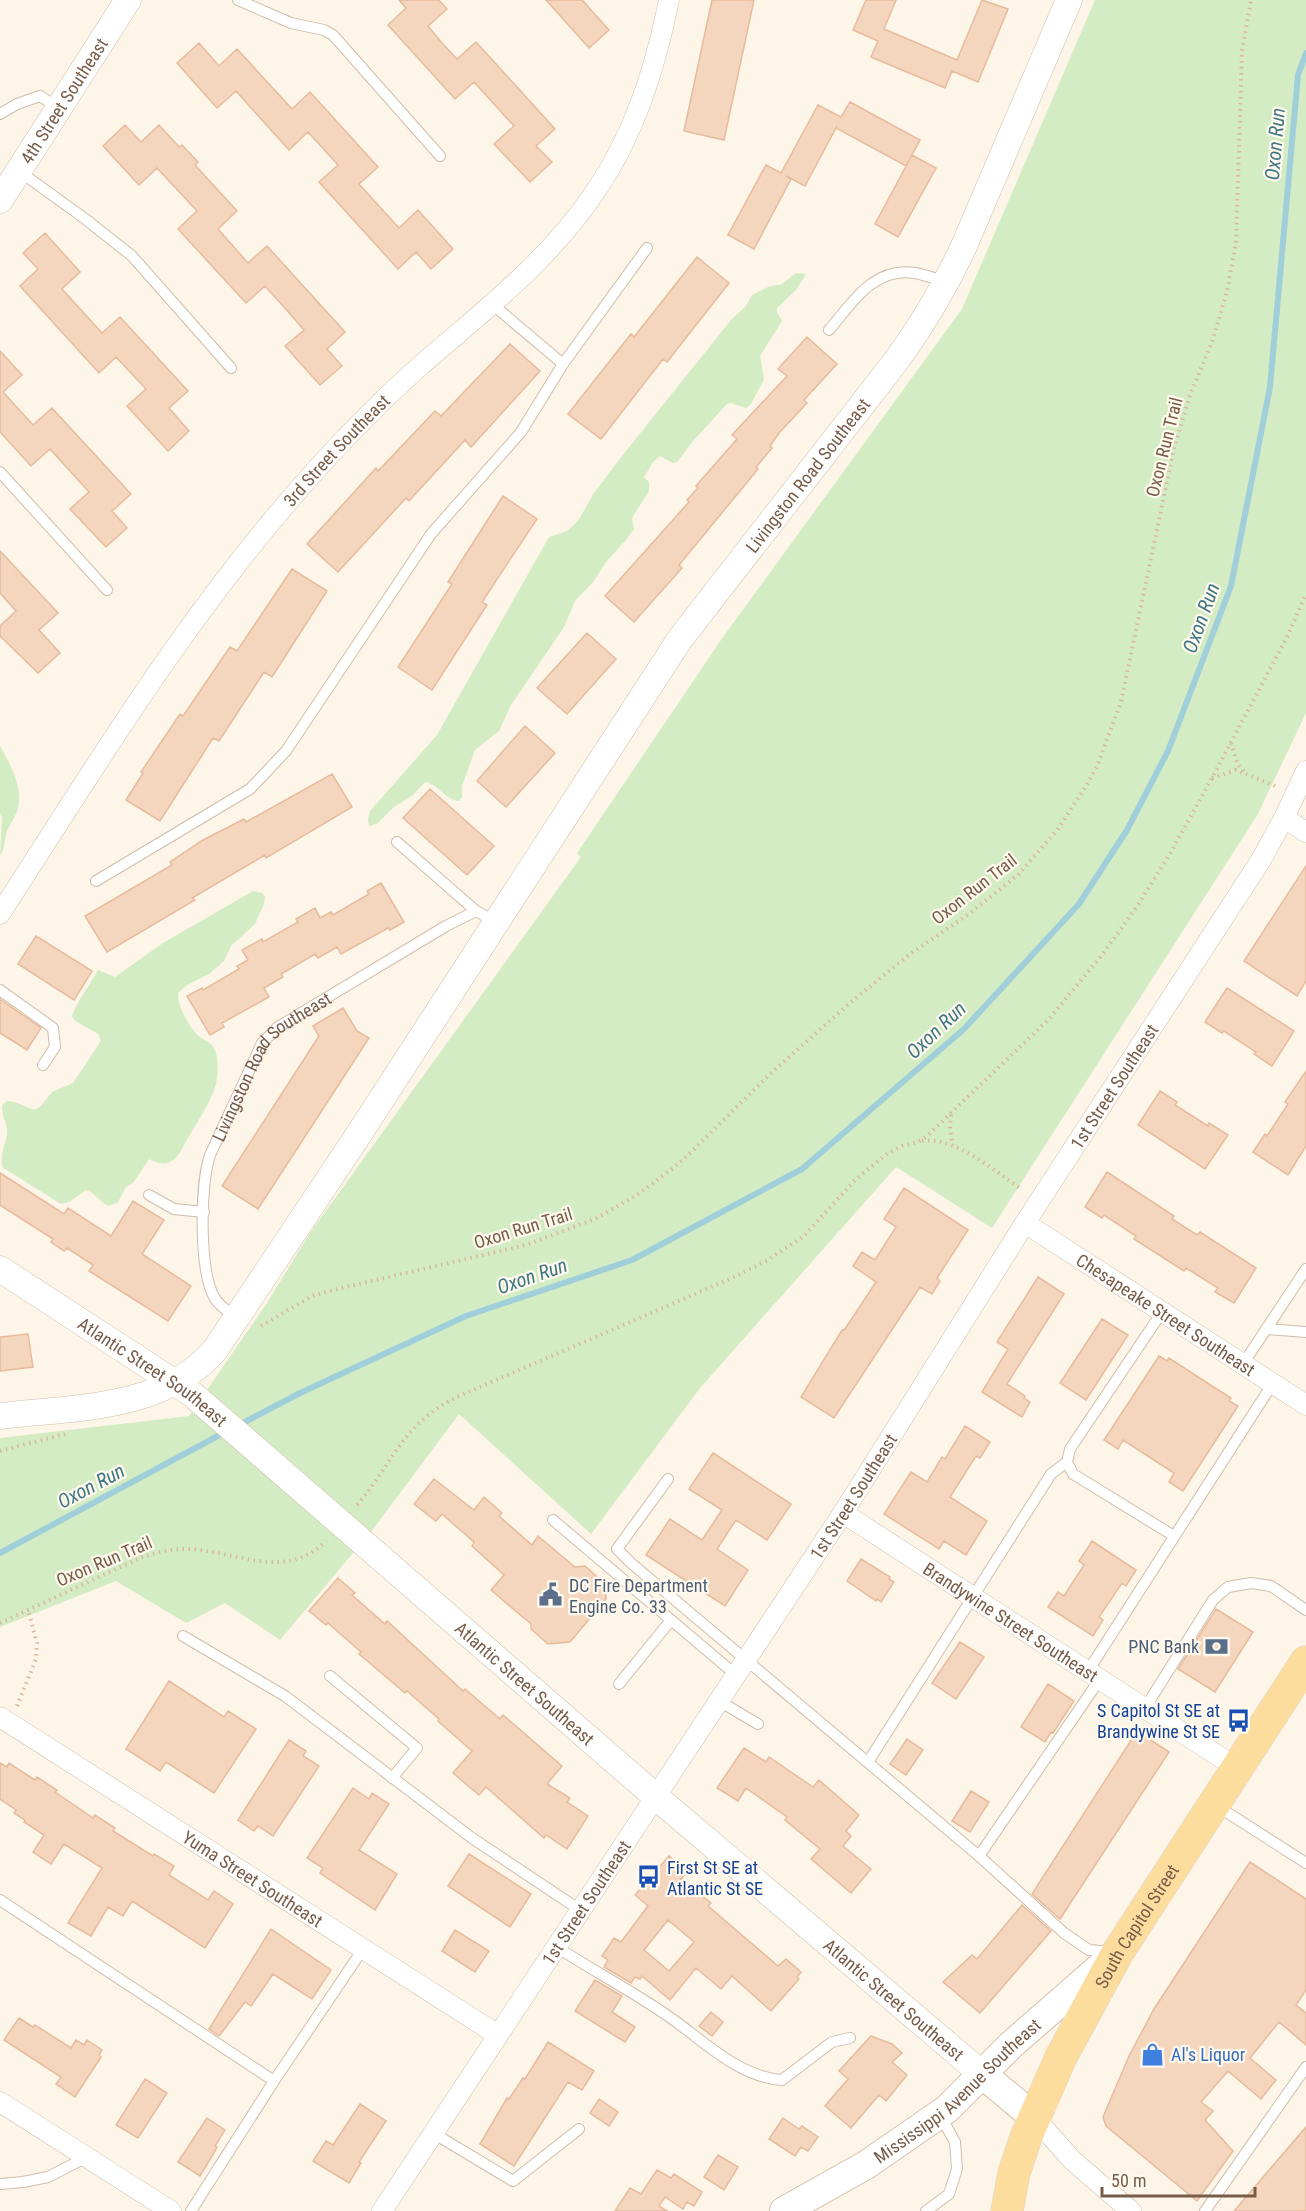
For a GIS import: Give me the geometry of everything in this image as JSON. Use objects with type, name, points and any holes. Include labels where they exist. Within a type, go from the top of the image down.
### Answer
[{"type":"main road","name":"South Capitol Street","points":[[1007,2211],[1014,2173],[1061,2057],[1118,1952],[1306,1662]]},
{"type":"main road","name":"Mississippi Avenue Southeast","points":[[784,2211],[857,2170],[940,2115],[958,2100],[1011,2045],[1118,1952]]},
{"type":"main road","name":"Atlantic Street Southeast","points":[[982,2074],[1035,2118]]},
{"type":"street","name":"4th Street Southeast","points":[[0,200],[128,0]]},
{"type":"street","name":"3rd Street Southeast","points":[[0,914],[160,668],[223,582],[266,529],[301,487],[390,394],[527,273],[588,203],[630,130],[643,98],[659,49],[669,0]]},
{"type":"street","name":"Livingston Road Southeast","points":[[0,1416],[126,1401],[157,1391],[175,1383],[207,1359],[249,1322],[486,916],[680,639],[896,361],[929,314],[947,282],[1064,4]]},
{"type":"street","name":"1st Street Southeast","points":[[382,2211],[843,1513],[1025,1223],[1251,876],[1284,818],[1306,771]]},
{"type":"street","points":[[1284,818],[1306,832]]},
{"type":"street","name":"Chesapeake Street Southeast","points":[[1025,1223],[1306,1405]]},
{"type":"street","name":"Atlantic Street Southeast","points":[[0,1269],[198,1399],[655,1796],[982,2074]]},
{"type":"street","name":"Brandywine Street Southeast","points":[[843,1513],[1238,1768]]},
{"type":"street","name":"Yuma Street Southeast","points":[[4,1719],[498,2035]]},
{"type":"street","points":[[0,2102],[171,2211]]},
{"type":"street","points":[[1035,2118],[1072,2160],[1131,2211]]},
{"type":"lane","points":[[238,0],[291,23],[324,30],[333,35],[440,156]]},
{"type":"lane","points":[[0,114],[17,104],[40,96],[59,108]]},
{"type":"lane","points":[[18,171],[132,256],[231,368]]},
{"type":"lane","points":[[96,881],[250,789],[286,751],[431,534],[521,432],[563,364],[647,248]]},
{"type":"lane","points":[[829,330],[867,286],[885,275],[915,273],[947,282]]},
{"type":"lane","points":[[492,304],[563,364]]},
{"type":"lane","points":[[0,472],[107,590]]},
{"type":"lane","points":[[397,842],[486,916]]},
{"type":"lane","name":"Livingston Road Southeast","points":[[249,1322],[219,1304],[210,1286],[203,1256],[206,1172],[210,1155],[267,1036],[278,1027],[446,926],[486,916]]},
{"type":"lane","points":[[0,990],[53,1028],[55,1047],[43,1065]]},
{"type":"lane","points":[[149,1195],[174,1209],[204,1212]]},
{"type":"lane","points":[[1243,1364],[1306,1269]]},
{"type":"lane","points":[[868,1762],[1052,1474],[1067,1462],[1070,1449],[1162,1311]]},
{"type":"lane","points":[[1266,1329],[1306,1332]]},
{"type":"lane","points":[[979,1856],[1094,1675],[1174,1536],[1272,1383]]},
{"type":"lane","points":[[1067,1462],[1073,1474],[1174,1536]]},
{"type":"lane","points":[[668,1479],[617,1549],[741,1667]]},
{"type":"lane","points":[[553,1520],[671,1620],[741,1667],[868,1762],[979,1856],[1064,1933],[1089,1950],[1118,1952]]},
{"type":"lane","points":[[1144,1708],[1213,1600],[1228,1587],[1251,1583],[1271,1587],[1306,1610]]},
{"type":"lane","points":[[619,1684],[671,1620]]},
{"type":"lane","points":[[183,1636],[285,1696],[472,1838],[580,1910]]},
{"type":"lane","points":[[330,1676],[417,1748],[392,1778]]},
{"type":"lane","points":[[719,1701],[758,1724]]},
{"type":"lane","points":[[1214,1804],[1306,1863]]},
{"type":"lane","points":[[0,1900],[274,2080]]},
{"type":"lane","points":[[555,1947],[667,2015],[734,2064],[770,2079],[782,2080],[832,2042],[850,2038]]},
{"type":"lane","points":[[191,2211],[274,2080],[363,1949]]},
{"type":"lane","points":[[1205,2211],[1306,2067]]},
{"type":"lane","points":[[926,2211],[949,2194],[957,2169],[955,2142],[940,2115]]},
{"type":"lane","points":[[433,2133],[513,2181],[579,2129]]},
{"type":"lane","points":[[0,2184],[48,2177],[87,2156]]},
{"type":"path","name":"Oxon Run Trail","points":[[249,1322],[328,1291],[506,1251],[550,1238],[595,1219],[637,1195],[690,1153],[770,1074],[851,1002],[910,954],[969,914],[1018,875],[1058,829],[1097,766],[1121,702],[1174,448],[1190,395],[1212,342],[1227,291],[1236,243],[1242,51],[1251,0]]},
{"type":"path","points":[[918,1142],[935,1130],[1048,1020],[1103,954],[1154,880],[1212,778],[1287,637],[1306,594]]},
{"type":"path","points":[[1230,742],[1239,765],[1245,772]]},
{"type":"path","points":[[1212,778],[1227,771],[1236,770],[1275,786]]},
{"type":"path","points":[[951,1114],[950,1129],[953,1144]]},
{"type":"path","points":[[357,1505],[410,1431],[443,1404],[766,1261],[813,1228],[852,1183],[887,1154],[902,1146],[935,1140],[953,1144],[1021,1189]]},
{"type":"path","points":[[0,1451],[76,1432]]},
{"type":"path","name":"Oxon Run Trail","points":[[0,1623],[133,1561],[162,1551],[191,1549],[268,1563],[313,1553],[326,1541]]},
{"type":"path","points":[[4,1719],[19,1702],[36,1659],[37,1643],[27,1610]]},
{"type":"green space","points":[[1095,0],[1306,0],[1306,713],[1258,814],[992,1228],[896,1167],[700,1388],[591,1534],[459,1414],[374,1528],[280,1640],[225,1603],[186,1623],[116,1581],[0,1627],[0,1438],[189,1416],[265,1306],[310,1233],[581,857],[577,853],[723,637],[962,309]]},
{"type":"green space","points":[[796,273],[806,274],[796,290],[777,308],[782,321],[760,356],[764,379],[751,404],[746,408],[727,404],[677,462],[673,463],[660,456],[653,462],[644,477],[649,482],[649,491],[632,518],[634,529],[606,562],[594,581],[575,601],[564,627],[511,705],[499,731],[475,750],[462,786],[462,798],[459,801],[454,800],[425,782],[413,795],[394,807],[377,824],[369,826],[370,811],[437,735],[549,537],[567,531],[578,521],[594,493],[622,456],[731,320],[746,306],[752,295],[768,287],[782,284]]},
{"type":"green space","points":[[0,746],[15,776],[19,800],[0,856],[2,817],[0,814]]},
{"type":"green space","points":[[253,891],[262,893],[265,897],[255,924],[231,946],[224,961],[209,974],[187,985],[178,993],[188,1023],[196,1034],[214,1048],[218,1071],[216,1084],[209,1101],[176,1158],[168,1163],[159,1163],[149,1159],[133,1183],[126,1187],[118,1202],[109,1206],[86,1190],[69,1202],[61,1204],[2,1167],[7,1130],[2,1105],[7,1101],[34,1110],[40,1107],[52,1092],[73,1083],[101,1040],[98,1034],[74,1020],[72,1016],[98,970],[115,977],[163,943]]},
{"type":"building","points":[[399,0],[439,0],[447,9],[428,26],[442,43],[457,59],[476,42],[555,129],[536,146],[552,162],[530,182],[494,144],[514,126],[474,82],[455,99],[388,25],[406,8]]},
{"type":"building","points":[[546,0],[582,0],[609,30],[589,48]]},
{"type":"building","points":[[712,0],[754,0],[724,140],[684,131]]},
{"type":"building","points":[[866,0],[896,0],[884,29],[957,60],[982,0],[1008,9],[978,82],[952,71],[945,88],[871,57],[878,41],[853,30]]},
{"type":"building","points":[[199,43],[219,66],[237,49],[292,109],[310,92],[378,167],[359,184],[399,228],[418,210],[453,249],[431,269],[416,252],[398,269],[319,182],[338,165],[308,132],[289,150],[236,91],[217,108],[177,63]]},
{"type":"building","points":[[850,102],[920,140],[906,166],[836,128],[837,126],[805,186],[786,176],[791,179],[754,249],[728,235],[766,165],[781,173],[818,105],[841,117]]},
{"type":"building","points":[[125,125],[141,142],[159,125],[179,147],[182,145],[198,162],[195,165],[237,211],[218,229],[248,263],[267,246],[345,332],[327,349],[342,366],[320,385],[285,346],[304,330],[265,286],[246,303],[178,229],[197,211],[157,168],[139,185],[103,146]]},
{"type":"building","points":[[912,155],[936,168],[898,237],[875,224]]},
{"type":"building","points":[[45,233],[80,272],[62,289],[102,333],[120,317],[188,391],[169,408],[189,431],[168,451],[127,406],[146,389],[116,357],[99,373],[20,286],[38,269],[23,253]]},
{"type":"building","points":[[697,257],[729,283],[667,362],[663,359],[601,439],[568,414],[631,334],[634,337]]},
{"type":"building","points":[[807,337],[837,364],[804,400],[807,403],[779,433],[770,446],[772,448],[756,467],[758,469],[679,565],[682,568],[634,622],[605,596],[689,502],[687,500],[698,488],[696,486],[737,439],[732,435],[787,376],[778,369]]},
{"type":"building","points":[[510,344],[540,371],[471,447],[465,440],[409,501],[406,498],[338,572],[307,544],[376,468],[378,471],[435,411],[441,416]]},
{"type":"building","points":[[0,351],[22,375],[3,392],[33,425],[52,408],[131,494],[112,511],[127,528],[106,547],[70,509],[89,492],[50,449],[31,466],[0,432]]},
{"type":"building","points":[[503,496],[537,519],[482,602],[487,605],[432,690],[398,667],[452,584],[448,582]]},
{"type":"building","points":[[0,551],[58,613],[39,630],[60,653],[38,673],[0,636],[0,626],[16,611],[0,593]]},
{"type":"building","points":[[292,569],[327,591],[272,677],[264,672],[219,741],[213,738],[160,821],[126,800],[143,773],[141,772],[180,714],[183,716],[230,647],[237,651]]},
{"type":"building","points":[[587,633],[616,659],[567,714],[537,688]]},
{"type":"building","points":[[525,726],[555,753],[506,807],[477,781]]},
{"type":"building","points":[[332,774],[352,807],[266,858],[265,855],[192,898],[195,900],[107,952],[85,916],[172,865],[170,862],[203,840],[244,819],[246,822]]},
{"type":"building","points":[[430,789],[494,846],[467,875],[403,818]]},
{"type":"building","points":[[1306,866],[1306,981],[1297,996],[1244,961]]},
{"type":"building","points":[[381,883],[404,922],[390,930],[388,928],[341,954],[337,947],[318,958],[315,954],[281,974],[283,977],[264,988],[269,997],[222,1023],[224,1027],[210,1035],[187,996],[202,988],[203,990],[239,969],[237,966],[248,960],[242,950],[262,939],[263,942],[298,922],[296,919],[315,908],[320,918],[331,912],[333,915],[369,894],[367,891]]},
{"type":"building","points":[[36,936],[92,971],[74,1000],[18,964]]},
{"type":"building","points":[[1227,988],[1294,1031],[1272,1066],[1254,1054],[1256,1052],[1224,1031],[1222,1033],[1205,1022]]},
{"type":"building","points":[[0,999],[41,1028],[27,1050],[0,1033]]},
{"type":"building","points":[[343,1008],[357,1031],[369,1038],[258,1209],[222,1186],[319,1036],[313,1026]]},
{"type":"building","points":[[1306,1071],[1306,1146],[1288,1175],[1253,1152],[1265,1134],[1267,1136],[1288,1104],[1285,1102]]},
{"type":"building","points":[[1160,1091],[1177,1102],[1175,1105],[1208,1126],[1209,1123],[1228,1135],[1205,1169],[1138,1125]]},
{"type":"building","points":[[1107,1172],[1174,1216],[1172,1219],[1197,1235],[1200,1232],[1256,1268],[1234,1303],[1215,1292],[1218,1288],[1186,1268],[1184,1271],[1134,1239],[1136,1236],[1104,1215],[1102,1218],[1085,1207]]},
{"type":"building","points":[[0,1173],[64,1214],[68,1208],[111,1236],[133,1201],[164,1220],[142,1254],[191,1286],[168,1321],[89,1271],[93,1265],[67,1248],[64,1251],[51,1242],[53,1239],[0,1205]]},
{"type":"building","points":[[904,1188],[968,1230],[937,1278],[940,1281],[932,1294],[920,1287],[834,1418],[801,1397],[842,1330],[845,1329],[876,1282],[853,1266],[862,1252],[875,1260],[896,1227],[884,1219]]},
{"type":"building","points":[[1038,1277],[1064,1294],[1007,1384],[1030,1402],[1022,1417],[982,1392],[1008,1349],[997,1342]]},
{"type":"building","points":[[1102,1319],[1128,1335],[1086,1400],[1060,1383]]},
{"type":"building","points":[[28,1334],[33,1367],[0,1371],[0,1337]]},
{"type":"building","points":[[1159,1356],[1167,1361],[1169,1358],[1231,1398],[1229,1401],[1238,1406],[1183,1491],[1169,1482],[1174,1473],[1123,1440],[1118,1449],[1104,1440]]},
{"type":"building","points":[[965,1426],[990,1442],[980,1458],[976,1456],[950,1497],[987,1521],[966,1555],[944,1541],[939,1549],[884,1514],[911,1472],[927,1482],[942,1457],[945,1459]]},
{"type":"building","points":[[713,1453],[791,1504],[767,1540],[736,1520],[717,1549],[748,1570],[725,1606],[646,1555],[670,1519],[702,1540],[722,1510],[689,1489]]},
{"type":"building","name":"DC Fire Department Engine Co. 33","points":[[434,1479],[474,1510],[484,1497],[502,1513],[499,1516],[532,1545],[538,1536],[575,1567],[585,1566],[605,1584],[606,1599],[570,1642],[548,1644],[531,1629],[531,1624],[491,1590],[504,1575],[472,1546],[474,1542],[442,1514],[436,1521],[414,1504]]},
{"type":"building","points":[[1092,1541],[1136,1570],[1126,1586],[1122,1583],[1099,1617],[1103,1620],[1093,1636],[1048,1607],[1058,1592],[1064,1596],[1084,1565],[1079,1561]]},
{"type":"building","points":[[861,1559],[890,1577],[889,1579],[894,1582],[881,1602],[847,1581]]},
{"type":"building","points":[[338,1578],[355,1593],[352,1595],[385,1624],[387,1621],[463,1691],[465,1689],[500,1719],[503,1715],[562,1766],[547,1784],[570,1798],[567,1802],[588,1816],[567,1849],[546,1835],[544,1838],[486,1787],[479,1795],[453,1773],[472,1751],[407,1691],[405,1693],[359,1654],[361,1652],[328,1623],[326,1625],[309,1611]]},
{"type":"building","points":[[1216,1609],[1253,1632],[1215,1692],[1178,1669]]},
{"type":"building","points":[[960,1642],[984,1657],[956,1699],[932,1683]]},
{"type":"building","points":[[169,1681],[224,1717],[228,1711],[256,1729],[214,1793],[166,1762],[160,1771],[126,1749]]},
{"type":"building","points":[[1048,1684],[1074,1701],[1045,1742],[1021,1727]]},
{"type":"building","points":[[1137,1731],[1169,1752],[1060,1919],[1032,1894]]},
{"type":"building","points":[[907,1739],[923,1750],[906,1775],[890,1764]]},
{"type":"building","points":[[289,1740],[306,1751],[303,1756],[319,1766],[273,1836],[258,1826],[254,1831],[238,1820]]},
{"type":"building","points":[[744,1748],[766,1762],[769,1757],[813,1787],[819,1780],[859,1815],[846,1831],[851,1836],[843,1846],[871,1869],[851,1893],[811,1859],[820,1849],[785,1820],[787,1817],[746,1788],[738,1801],[717,1788]]},
{"type":"building","points":[[0,1763],[7,1767],[9,1763],[35,1780],[37,1777],[93,1818],[95,1815],[115,1828],[113,1831],[174,1866],[169,1875],[208,1900],[214,1891],[233,1904],[205,1948],[132,1901],[123,1916],[108,1907],[91,1936],[68,1923],[102,1868],[64,1844],[51,1864],[33,1852],[44,1835],[24,1822],[25,1820],[14,1813],[16,1810],[0,1799]]},
{"type":"building","points":[[353,1788],[369,1799],[372,1793],[389,1804],[359,1850],[397,1874],[375,1910],[320,1873],[323,1868],[307,1858]]},
{"type":"building","points":[[971,1791],[989,1802],[970,1832],[952,1821]]},
{"type":"building","points":[[469,1854],[531,1894],[510,1927],[448,1886]]},
{"type":"building","points":[[669,1856],[687,1872],[681,1879],[711,1903],[708,1906],[778,1966],[786,1959],[801,1972],[797,1977],[799,1979],[771,2011],[732,1976],[721,1989],[696,1968],[670,2000],[642,1976],[640,1979],[635,1977],[631,1983],[604,1967],[608,1960],[602,1956],[614,1938],[621,1942],[648,1906],[635,1895]],"holes":[[[668,1920],[694,1942],[669,1971],[644,1950]]]},
{"type":"building","points":[[1250,1862],[1306,1899],[1306,1990],[1296,2005],[1306,2013],[1306,2045],[1279,2022],[1250,2058],[1276,2080],[1261,2099],[1228,2071],[1201,2102],[1213,2111],[1205,2120],[1233,2151],[1197,2201],[1106,2126],[1103,2117],[1129,2056],[1154,2009]]},
{"type":"building","points":[[1022,1905],[1051,1931],[980,2013],[943,1982],[972,1955],[977,1959]]},
{"type":"building","points":[[271,1929],[331,1970],[312,1999],[273,1974],[251,2006],[245,2002],[219,2036],[209,2029]]},
{"type":"building","points":[[455,1930],[489,1951],[475,1972],[442,1951]]},
{"type":"building","points":[[595,1980],[622,1996],[612,2012],[635,2027],[625,2042],[575,2011]]},
{"type":"building","points":[[711,2012],[723,2022],[712,2036],[699,2026]]},
{"type":"building","points":[[19,2018],[33,2027],[35,2025],[71,2048],[76,2040],[84,2045],[87,2040],[102,2050],[99,2055],[101,2057],[75,2097],[56,2084],[61,2077],[4,2040]]},
{"type":"building","points":[[871,2036],[892,2044],[902,2053],[892,2062],[907,2075],[886,2101],[879,2095],[851,2128],[825,2106],[848,2079],[839,2071]]},
{"type":"building","points":[[548,2042],[594,2071],[582,2090],[568,2082],[514,2166],[480,2144],[507,2098],[509,2099],[523,2078],[525,2079]]},
{"type":"building","points":[[145,2079],[167,2093],[138,2138],[116,2125]]},
{"type":"building","points":[[599,2099],[618,2112],[609,2126],[590,2113]]},
{"type":"building","points":[[360,2104],[386,2121],[359,2162],[361,2163],[349,2183],[313,2161],[326,2141],[333,2145]]},
{"type":"building","points":[[207,2118],[225,2130],[200,2176],[178,2162]]},
{"type":"building","points":[[783,2118],[799,2129],[802,2126],[818,2137],[808,2151],[801,2147],[795,2156],[769,2139]]},
{"type":"building","points":[[1306,2127],[1306,2211],[1234,2211]]},
{"type":"building","points":[[718,2155],[738,2167],[724,2190],[704,2177]]},
{"type":"building","points":[[657,2170],[671,2178],[674,2174],[702,2192],[694,2206],[687,2202],[683,2209],[665,2197],[659,2206],[667,2211],[615,2211],[630,2188],[641,2194]]},
{"type":"waterway","name":"Oxon Run","points":[[239,1425],[300,1393],[466,1316],[632,1260],[802,1169],[964,1029],[1079,904],[1127,830],[1168,751],[1231,586],[1270,387],[1298,75],[1306,53]]},
{"type":"waterway","name":"Oxon Run","points":[[0,1553],[227,1431]]},
{"type":"place","name":"DC Fire Department Engine Co. 33","points":[[551,1595]]},
{"type":"place","name":"PNC Bank","points":[[1217,1646]]},
{"type":"place","name":"S Capitol St SE at Brandywine St SE","points":[[1238,1720]]},
{"type":"place","name":"First St SE at Atlantic St SE","points":[[649,1877]]},
{"type":"place","name":"Al's Liquor","points":[[1153,2054]]}]
